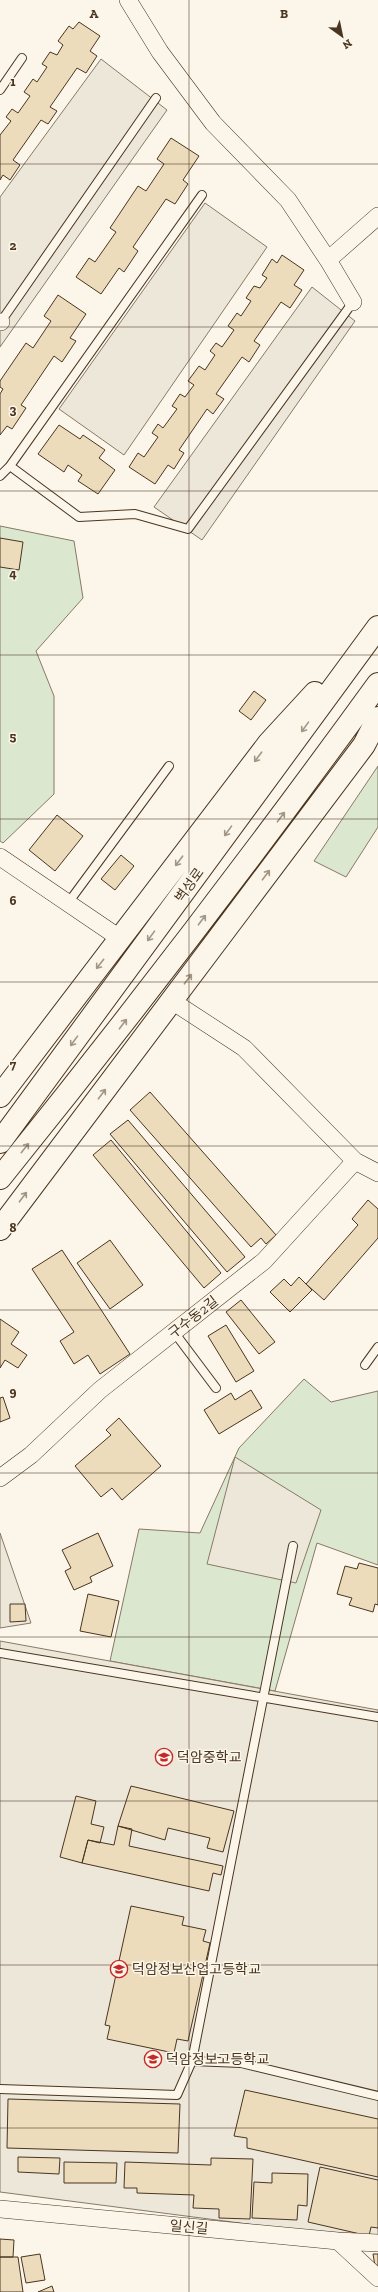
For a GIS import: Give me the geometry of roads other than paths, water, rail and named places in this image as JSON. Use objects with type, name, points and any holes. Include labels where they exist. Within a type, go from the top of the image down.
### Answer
[{"type":"main road","points":[[0,1096],[7,1082],[117,942],[269,743],[378,626]]},
{"type":"main road","name":"벽성로","points":[[0,1142],[378,626]]},
{"type":"main road","points":[[0,1178],[84,1074],[284,814],[378,684]]},
{"type":"main road","points":[[0,1229],[364,745],[378,718]]},
{"type":"street","points":[[128,0],[160,52],[213,123],[288,200],[328,260],[353,302]]},
{"type":"street","points":[[328,260],[378,216]]},
{"type":"street","points":[[0,857],[118,937],[117,942]]},
{"type":"street","points":[[172,1000],[244,1048],[355,1161],[378,1173]]},
{"type":"street","name":"구수동2길","points":[[0,1478],[31,1455],[100,1390],[264,1261],[355,1161]]},
{"type":"street","name":"일신길","points":[[0,2209],[338,2241],[378,2243]]},
{"type":"street","points":[[338,2241],[378,2278]]},
{"type":"lane","points":[[0,90],[22,58]]},
{"type":"lane","points":[[0,322],[156,98]]},
{"type":"lane","points":[[0,476],[10,466],[202,195]]},
{"type":"lane","points":[[10,466],[79,517],[135,514],[188,529],[353,302]]},
{"type":"lane","points":[[68,903],[169,766]]},
{"type":"lane","points":[[174,1332],[216,1388]]},
{"type":"lane","points":[[365,1365],[378,1347]]},
{"type":"lane","points":[[0,2089],[177,2094],[192,2061],[293,1546]]},
{"type":"lane","points":[[0,1653],[378,1717]]},
{"type":"lane","points":[[192,2061],[241,2063],[378,2096]]},
{"type":"place","name":"덕암중학교","points":[[164,1757]]},
{"type":"place","name":"덕암정보산업고등학교","points":[[119,1969]]},
{"type":"place","name":"덕암정보고등학교","points":[[153,2059]]}]
